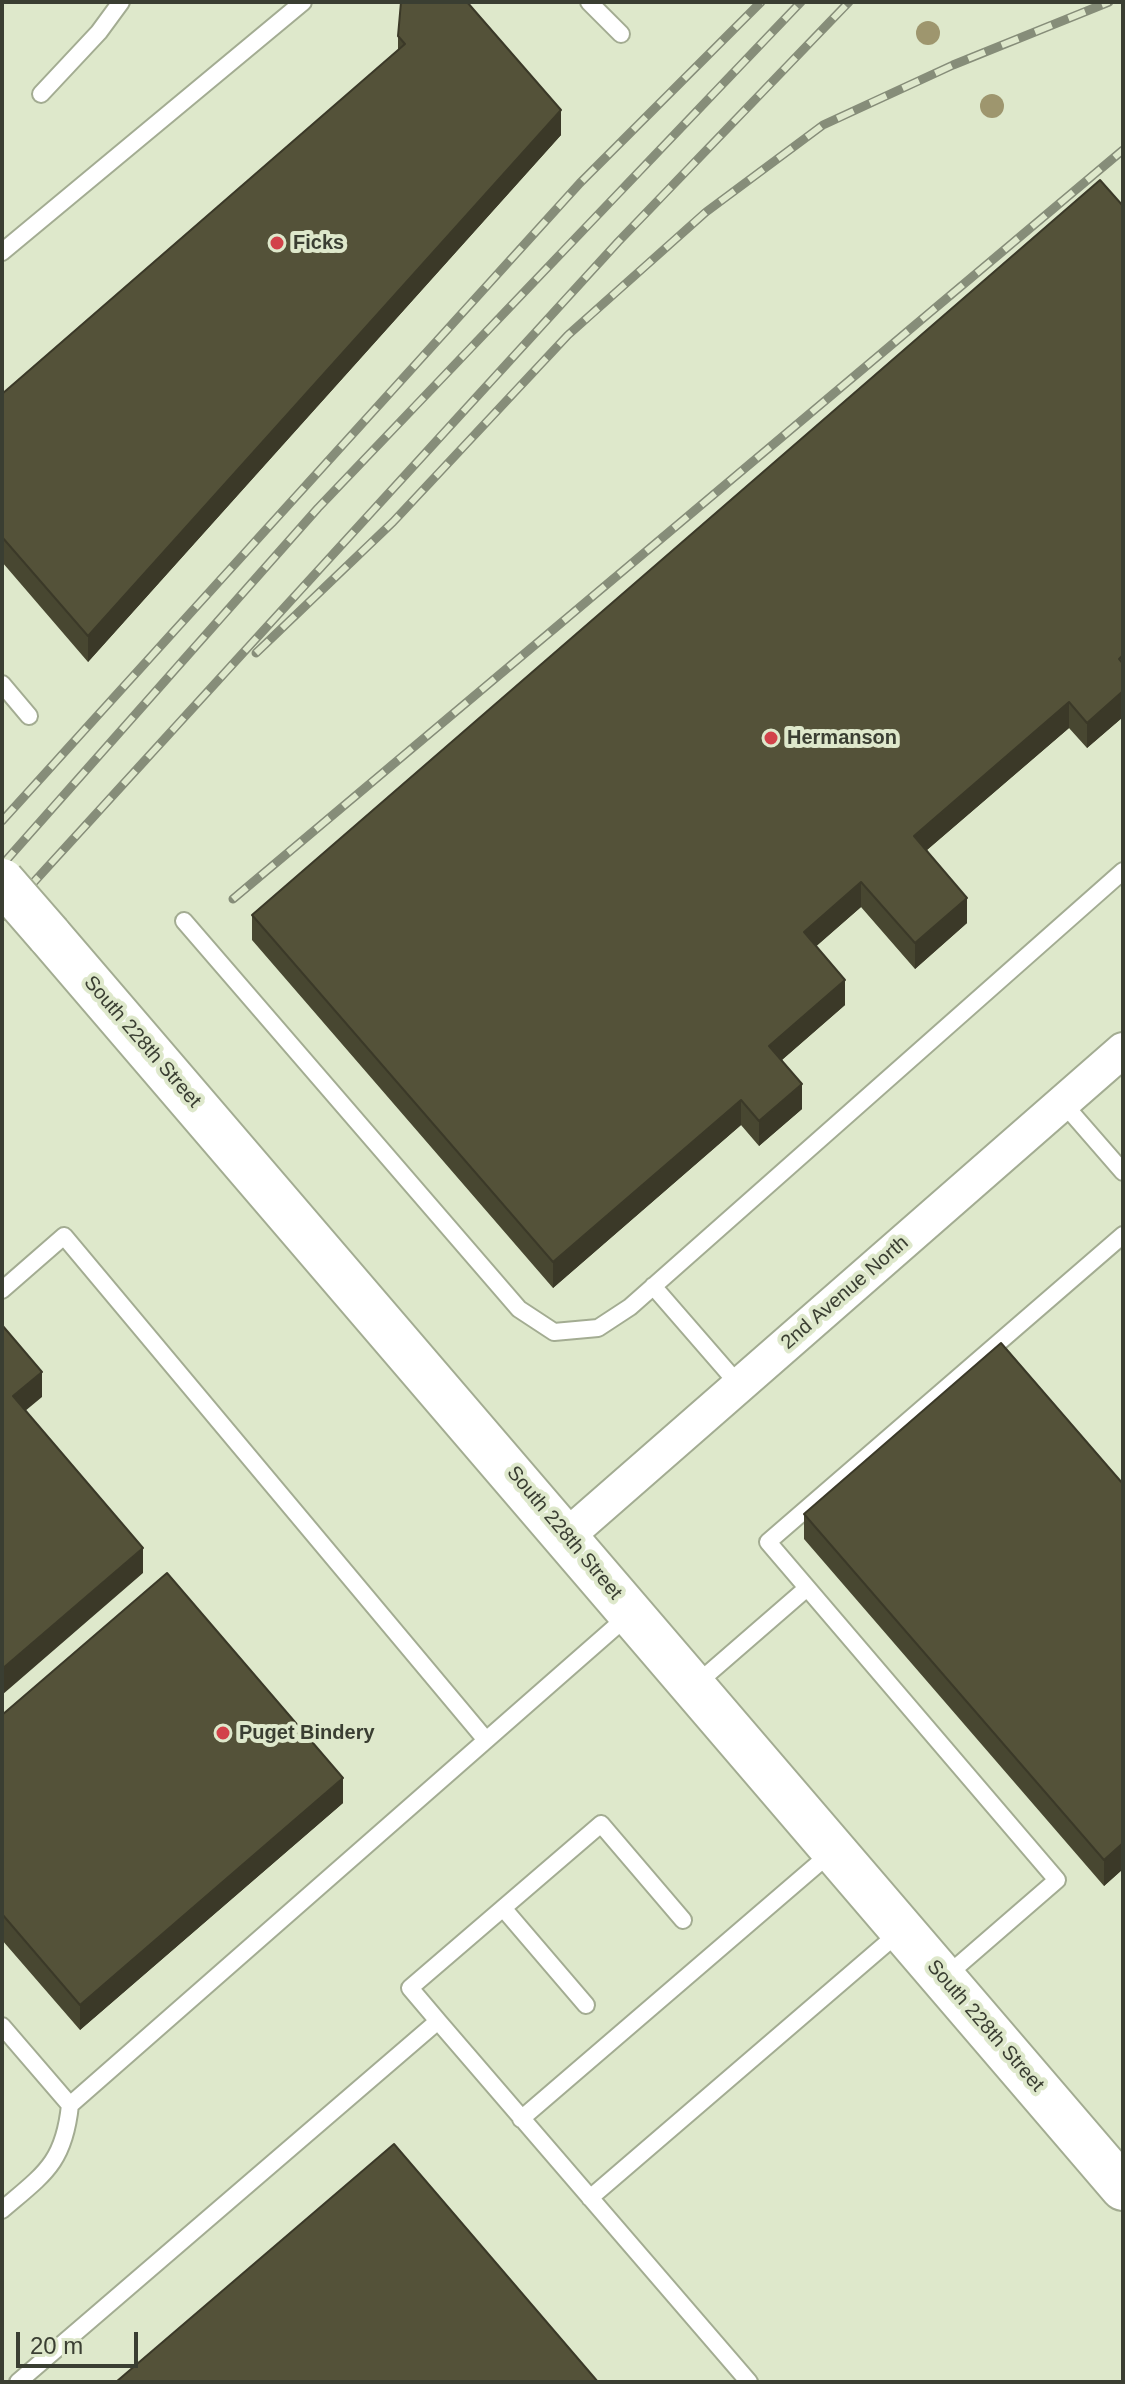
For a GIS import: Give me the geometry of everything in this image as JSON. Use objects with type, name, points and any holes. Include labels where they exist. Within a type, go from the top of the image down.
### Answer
[{"type":"main road","name":"South 228th Street","points":[[2,881],[567,1536],[1123,2188]]},
{"type":"street","name":"2nd Avenue North","points":[[567,1536],[1123,1050]]},
{"type":"lane","points":[[41,94],[99,32],[121,2]]},
{"type":"lane","points":[[2,252],[303,2]]},
{"type":"lane","points":[[589,2],[621,34]]},
{"type":"lane","points":[[2,684],[29,716]]},
{"type":"lane","points":[[184,921],[519,1309],[554,1332],[598,1328],[653,1286],[1123,871]]},
{"type":"lane","points":[[1063,1103],[1123,1172]]},
{"type":"lane","points":[[944,1978],[1057,1880],[768,1542],[1123,1235]]},
{"type":"lane","points":[[2,1290],[64,1236],[486,1740]]},
{"type":"lane","points":[[653,1286],[739,1385]]},
{"type":"lane","points":[[694,1686],[807,1588]]},
{"type":"lane","points":[[2,2210],[49,2170],[67,2137],[70,2105],[631,1612]]},
{"type":"lane","points":[[683,1920],[601,1824],[410,1988],[749,2382]]},
{"type":"lane","points":[[521,2119],[834,1850]]},
{"type":"lane","points":[[503,1908],[586,2005]]},
{"type":"lane","points":[[590,2198],[902,1930]]},
{"type":"lane","points":[[18,2382],[438,2021]]},
{"type":"lane","points":[[2,2026],[70,2105]]},
{"type":"building","points":[[401,2],[467,2],[561,110],[88,636],[2,537],[2,394],[405,44],[398,36]]},
{"type":"building","name":"Hermanson","points":[[1100,180],[1123,206],[1123,655],[1119,659],[1123,664],[1123,691],[1087,723],[1069,702],[914,836],[967,898],[915,943],[861,882],[804,932],[845,980],[769,1046],[802,1084],[759,1121],[741,1100],[553,1262],[252,915]]},
{"type":"building","points":[[2,1325],[42,1372],[13,1396],[143,1548],[2,1669]]},
{"type":"building","points":[[1001,1343],[1123,1484],[1123,1843],[1104,1860],[804,1514]]},
{"type":"building","points":[[167,1573],[343,1778],[80,2005],[2,1914],[2,1715]]},
{"type":"building","points":[[394,2144],[598,2382],[116,2382]]},
{"type":"railway","points":[[2,821],[580,183],[761,2]]},
{"type":"railway","points":[[2,865],[318,508],[801,2]]},
{"type":"railway","points":[[2,917],[618,242],[849,2]]},
{"type":"railway","points":[[256,653],[393,522],[568,335],[706,212],[823,125],[953,65],[1109,2]]},
{"type":"railway","points":[[233,899],[1123,150]]},
{"type":"place","name":"Ficks","points":[[277,243]]},
{"type":"place","name":"Hermanson","points":[[771,738]]},
{"type":"place","name":"Puget Bindery","points":[[223,1733]]}]
